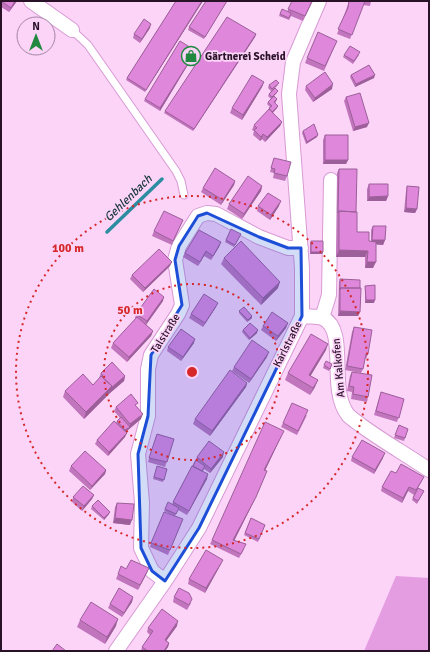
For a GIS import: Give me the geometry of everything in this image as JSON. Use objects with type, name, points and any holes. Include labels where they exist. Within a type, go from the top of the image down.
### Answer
[{"type":"street","points":[[31,1],[72,30]]},
{"type":"street","name":"Karlstraße","points":[[116,651],[165,581],[199,528],[302,316],[303,287],[289,94],[290,76],[293,62],[319,1]]},
{"type":"street","points":[[302,316],[322,318],[329,294],[331,180]]},
{"type":"street","name":"Talstraße","points":[[165,581],[152,571],[141,548],[142,503],[138,454],[148,416],[148,368],[151,355],[178,314],[182,305],[176,260],[179,246],[198,216],[207,213],[216,214],[259,237],[288,248],[300,248]]},
{"type":"street","name":"Am Kalkofen","points":[[322,318],[331,325],[336,336],[337,383],[341,404],[349,416],[371,433],[429,470]]},
{"type":"lane","points":[[72,30],[88,45],[176,171],[181,181],[184,195]]},
{"type":"highlighted area","points":[[207,213],[259,237],[288,248],[301,248],[302,316],[199,528],[165,581],[152,571],[141,548],[138,454],[148,416],[151,355],[182,305],[175,260],[179,246],[198,216]]},
{"type":"shaded area","points":[[396,576],[429,578],[429,651],[364,651]]},
{"type":"building","points":[[1,1],[15,1],[11,8]]},
{"type":"building","points":[[176,1],[202,1],[146,90],[127,78]]},
{"type":"building","points":[[206,1],[227,1],[205,37],[189,27]]},
{"type":"building","points":[[292,1],[312,1],[305,16],[288,9]]},
{"type":"building","points":[[349,1],[365,1],[352,35],[338,29],[348,8]]},
{"type":"building","points":[[282,9],[291,13],[289,18],[280,14]]},
{"type":"building","points":[[227,17],[256,34],[194,129],[165,111]]},
{"type":"building","points":[[144,19],[151,24],[142,39],[134,34]]},
{"type":"building","points":[[318,32],[337,41],[325,66],[307,58]]},
{"type":"building","points":[[180,41],[196,51],[160,108],[145,99]]},
{"type":"building","points":[[350,46],[360,52],[354,61],[344,55]]},
{"type":"building","points":[[369,65],[375,75],[356,84],[351,75]]},
{"type":"building","points":[[325,72],[333,84],[315,98],[306,86]]},
{"type":"building","points":[[252,75],[264,82],[243,115],[232,108]]},
{"type":"building","points":[[276,80],[279,83],[272,89],[269,85]]},
{"type":"building","points":[[275,88],[278,91],[272,97],[269,94]]},
{"type":"building","points":[[360,93],[369,123],[355,127],[346,97]]},
{"type":"building","points":[[274,96],[277,99],[274,102],[278,106],[272,112],[269,108],[272,106],[268,102]]},
{"type":"building","points":[[269,109],[282,122],[267,137],[263,134],[261,137],[254,130],[257,128],[254,125]]},
{"type":"building","points":[[314,124],[318,135],[307,142],[303,131]]},
{"type":"building","points":[[325,135],[348,135],[348,160],[325,160]]},
{"type":"building","points":[[274,158],[291,162],[287,176],[274,173],[275,169],[271,168]]},
{"type":"building","points":[[215,168],[235,181],[223,200],[203,188]]},
{"type":"building","points":[[339,169],[357,169],[356,212],[339,211],[338,213]]},
{"type":"building","points":[[248,176],[262,186],[244,214],[229,204]]},
{"type":"building","points":[[369,184],[388,184],[388,196],[369,197]]},
{"type":"building","points":[[407,186],[419,187],[417,209],[406,208]]},
{"type":"building","points":[[268,193],[281,201],[271,215],[258,206]]},
{"type":"building","points":[[164,211],[183,220],[173,241],[154,231]]},
{"type":"building","points":[[339,211],[357,212],[357,232],[369,232],[369,241],[376,242],[376,262],[367,262],[368,251],[339,250]]},
{"type":"building","points":[[373,226],[386,226],[385,240],[372,240]]},
{"type":"building","points":[[231,229],[241,234],[235,245],[226,240]]},
{"type":"building","points":[[199,230],[221,242],[213,256],[206,251],[200,262],[185,253]]},
{"type":"building","points":[[241,241],[280,282],[263,298],[224,258]]},
{"type":"building","points":[[311,241],[323,241],[323,252],[311,252]]},
{"type":"building","points":[[159,249],[172,262],[145,288],[132,275]]},
{"type":"building","points":[[340,279],[360,280],[360,288],[340,288]]},
{"type":"building","points":[[375,285],[375,300],[366,300],[365,286]]},
{"type":"building","points":[[340,288],[361,288],[360,312],[340,311]]},
{"type":"building","points":[[154,289],[164,297],[147,321],[136,314]]},
{"type":"building","points":[[204,294],[218,303],[205,323],[191,314]]},
{"type":"building","points":[[244,307],[252,316],[248,320],[239,311]]},
{"type":"building","points":[[272,312],[288,323],[278,336],[263,326]]},
{"type":"building","points":[[137,317],[153,331],[129,357],[113,343]]},
{"type":"building","points":[[250,323],[258,330],[250,338],[243,330]]},
{"type":"building","points":[[354,327],[372,330],[368,354],[366,354],[363,369],[347,366]]},
{"type":"building","points":[[181,329],[195,339],[183,357],[168,347]]},
{"type":"building","points":[[311,334],[328,344],[309,375],[318,380],[313,388],[288,373]]},
{"type":"building","points":[[252,340],[269,352],[251,379],[234,367]]},
{"type":"building","points":[[326,361],[332,364],[330,369],[324,365]]},
{"type":"building","points":[[112,362],[125,376],[111,388],[112,386],[102,377],[103,376],[101,373]]},
{"type":"building","points":[[230,370],[247,383],[212,431],[195,419]]},
{"type":"building","points":[[352,372],[372,375],[368,397],[353,394],[354,387],[349,386]]},
{"type":"building","points":[[83,374],[93,385],[101,376],[112,386],[86,412],[65,391]]},
{"type":"building","points":[[381,392],[404,399],[399,418],[376,411]]},
{"type":"building","points":[[131,394],[138,403],[135,405],[143,414],[130,424],[116,407]]},
{"type":"building","points":[[292,403],[308,410],[298,431],[283,423]]},
{"type":"building","points":[[121,417],[130,427],[125,430],[117,421]]},
{"type":"building","points":[[114,421],[127,433],[109,452],[97,440]]},
{"type":"building","points":[[265,422],[284,431],[264,470],[267,471],[256,497],[233,540],[246,544],[241,554],[212,540]]},
{"type":"building","points":[[399,425],[408,429],[405,438],[395,435]]},
{"type":"building","points":[[157,434],[174,439],[167,462],[149,458]]},
{"type":"building","points":[[362,440],[385,453],[375,470],[352,457]]},
{"type":"building","points":[[209,441],[224,452],[211,469],[197,457]]},
{"type":"building","points":[[85,451],[106,470],[92,486],[71,466]]},
{"type":"building","points":[[196,460],[205,466],[202,471],[193,466]]},
{"type":"building","points":[[401,464],[424,477],[416,490],[409,487],[403,498],[382,487],[391,471],[396,473]]},
{"type":"building","points":[[157,466],[167,469],[164,480],[154,477]]},
{"type":"building","points":[[192,466],[208,474],[189,511],[173,502]]},
{"type":"building","points":[[83,486],[94,495],[84,506],[73,497]]},
{"type":"building","points":[[418,488],[424,491],[418,501],[413,498]]},
{"type":"building","points":[[98,500],[110,512],[104,518],[92,506]]},
{"type":"building","points":[[168,502],[179,508],[176,514],[165,509]]},
{"type":"building","points":[[117,503],[134,504],[132,520],[115,518]]},
{"type":"building","points":[[164,512],[183,519],[170,550],[151,543]]},
{"type":"building","points":[[251,518],[265,525],[259,539],[245,533]]},
{"type":"building","points":[[206,550],[223,560],[206,588],[189,579]]},
{"type":"building","points":[[131,560],[149,568],[140,585],[118,574],[121,566],[126,569]]},
{"type":"building","points":[[119,588],[133,597],[124,613],[110,604]]},
{"type":"building","points":[[179,588],[189,593],[192,599],[189,605],[174,597]]},
{"type":"building","points":[[91,602],[118,619],[107,637],[80,620]]},
{"type":"building","points":[[162,609],[178,621],[165,640],[169,643],[164,651],[148,651],[142,647],[153,631],[148,628]]},
{"type":"building","points":[[57,644],[66,651],[52,651]]},
{"type":"waterway","name":"Gehlenbach","points":[[107,232],[162,179]]},
{"type":"place","name":"Gärtnerei Scheid","points":[[191,56]]}]
